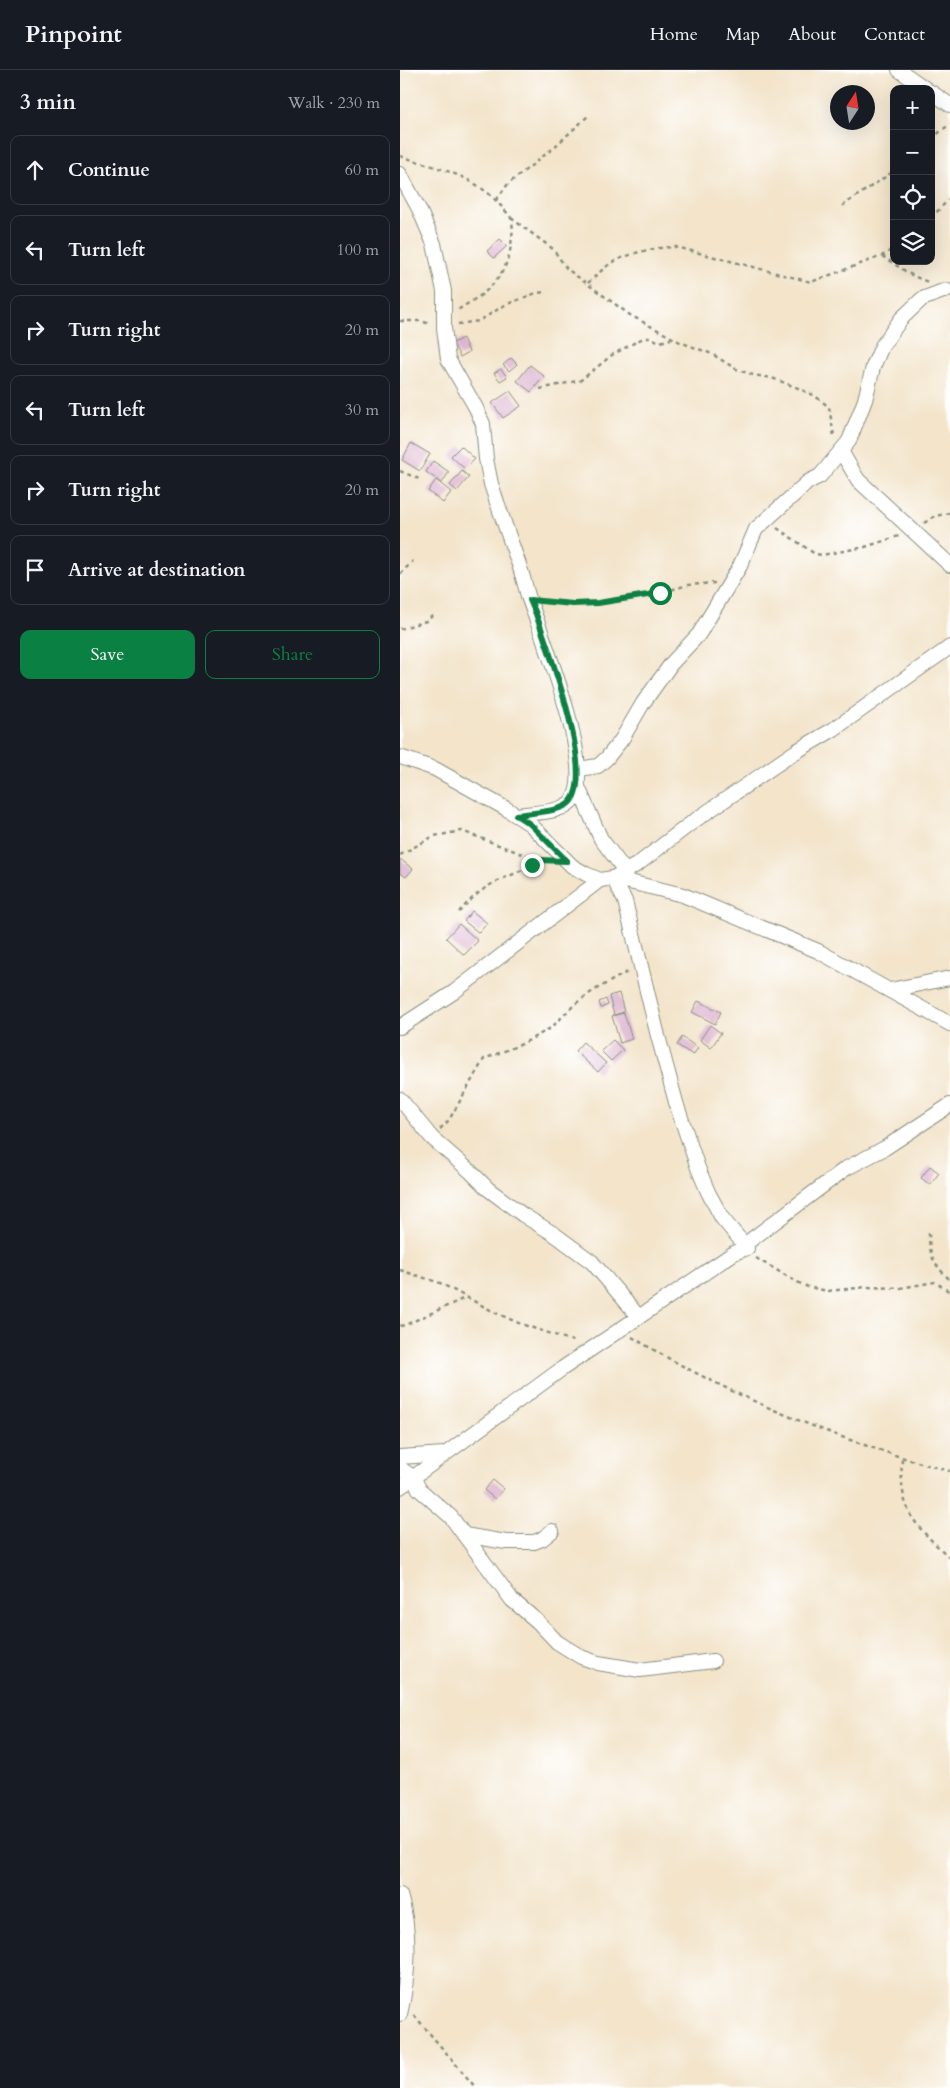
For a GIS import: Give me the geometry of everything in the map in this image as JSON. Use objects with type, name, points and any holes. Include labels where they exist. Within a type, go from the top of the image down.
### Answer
[{"type":"street","points":[[899,70],[920,85]]},
{"type":"street","points":[[935,95],[950,106]]},
{"type":"street","points":[[400,174],[420,209],[434,244],[444,291],[444,328],[448,359],[483,424],[486,459],[491,484],[536,614],[571,725],[579,769],[578,787],[574,798],[568,804],[558,809],[516,815]]},
{"type":"street","points":[[579,769],[598,766],[608,758],[660,680],[699,634],[732,581],[753,533],[802,487],[820,476],[849,441],[862,408],[873,367],[882,346],[901,319],[922,299],[946,290]]},
{"type":"street","points":[[841,451],[854,476],[950,565]]},
{"type":"street","points":[[400,1027],[454,992],[694,820],[947,654]]},
{"type":"street","points":[[400,757],[435,769],[516,815],[530,824],[572,866],[683,895],[818,951],[950,1024]]},
{"type":"street","points":[[578,787],[601,839],[613,877],[625,901],[677,1106],[698,1168],[722,1218],[745,1247]]},
{"type":"street","points":[[890,990],[950,978]]},
{"type":"street","points":[[400,1099],[432,1138],[488,1189],[592,1262],[639,1317]]},
{"type":"street","points":[[400,1487],[594,1347],[745,1247],[845,1169],[884,1148],[950,1105]]},
{"type":"street","points":[[400,1457],[444,1454]]},
{"type":"street","points":[[400,1468],[414,1478],[420,1489],[440,1506],[512,1600],[537,1621],[556,1642],[581,1657],[598,1663],[640,1670],[713,1661]]},
{"type":"street","points":[[464,1535],[506,1542],[534,1542],[542,1539],[552,1531]]},
{"type":"street","points":[[400,1895],[403,1904],[406,1939],[402,2008]]},
{"type":"path","points":[[496,200],[508,184],[551,150],[588,116]]},
{"type":"path","points":[[935,135],[950,124]]},
{"type":"path","points":[[400,156],[450,171],[486,191],[511,218],[553,249],[567,269],[630,315],[673,339],[712,354],[736,369],[781,382],[815,396],[829,407],[834,436],[841,451]]},
{"type":"path","points":[[842,206],[890,174]]},
{"type":"path","points":[[935,214],[950,198]]},
{"type":"path","points":[[444,328],[457,311],[491,287],[501,275],[508,262],[511,249],[513,234],[511,218]]},
{"type":"path","points":[[588,283],[614,262],[634,254],[666,247],[676,247],[811,282],[882,256],[890,251]]},
{"type":"path","points":[[882,256],[912,276],[946,290]]},
{"type":"path","points":[[400,321],[420,321],[444,328],[479,320],[505,305],[524,297],[547,292]]},
{"type":"path","points":[[540,389],[581,380],[612,355],[643,338],[651,338],[660,342],[673,339]]},
{"type":"path","points":[[400,471],[419,479]]},
{"type":"path","points":[[766,520],[815,554],[822,555],[865,547],[912,530],[935,516],[950,513]]},
{"type":"path","points":[[400,574],[413,561]]},
{"type":"path","points":[[530,600],[573,604],[598,603],[660,593],[688,585],[732,581]]},
{"type":"path","points":[[400,628],[421,623],[436,613]]},
{"type":"path","points":[[400,855],[434,836],[462,831],[538,860],[567,861]]},
{"type":"path","points":[[458,912],[491,884],[522,872],[538,860]]},
{"type":"path","points":[[432,1138],[449,1120],[484,1058],[522,1044],[542,1033],[552,1027],[575,1004],[593,991],[641,964]]},
{"type":"path","points":[[929,1233],[929,1244],[934,1263],[950,1280]]},
{"type":"path","points":[[745,1247],[778,1272],[808,1287],[828,1291],[867,1287],[900,1288],[935,1282],[950,1292]]},
{"type":"path","points":[[400,1270],[440,1283],[521,1324],[594,1347]]},
{"type":"path","points":[[400,1326],[468,1297]]},
{"type":"path","points":[[620,1330],[655,1352],[758,1404],[902,1459],[950,1471]]},
{"type":"path","points":[[902,1459],[902,1492],[906,1509],[915,1522],[950,1558]]},
{"type":"path","points":[[402,2008],[476,2088]]},
{"type":"building","points":[[500,239],[507,246],[494,258],[487,251]]},
{"type":"building","points":[[463,338],[469,352],[460,357],[453,343]]},
{"type":"building","points":[[511,358],[517,364],[509,371],[503,365]]},
{"type":"building","points":[[530,365],[544,376],[531,392],[517,381]]},
{"type":"building","points":[[501,369],[507,377],[500,381],[494,373]]},
{"type":"building","points":[[510,391],[521,406],[503,418],[492,403]]},
{"type":"building","points":[[411,443],[430,454],[420,471],[402,460]]},
{"type":"building","points":[[461,446],[475,459],[465,469],[451,456]]},
{"type":"building","points":[[433,461],[449,472],[442,483],[426,472]]},
{"type":"building","points":[[462,471],[469,477],[457,491],[450,485]]},
{"type":"building","points":[[436,480],[451,492],[443,503],[428,491]]},
{"type":"building","points":[[400,859],[413,869],[406,877],[400,873]]},
{"type":"building","points":[[472,911],[487,923],[479,933],[464,921]]},
{"type":"building","points":[[459,924],[478,941],[464,955],[446,938]]},
{"type":"building","points":[[619,993],[624,1012],[614,1015],[609,996]]},
{"type":"building","points":[[606,999],[608,1005],[601,1008],[599,1002]]},
{"type":"building","points":[[698,1001],[721,1012],[715,1024],[692,1012]]},
{"type":"building","points":[[624,1013],[632,1039],[620,1043],[612,1016]]},
{"type":"building","points":[[710,1025],[721,1033],[711,1048],[700,1040]]},
{"type":"building","points":[[682,1037],[698,1048],[693,1055],[677,1045]]},
{"type":"building","points":[[613,1040],[623,1050],[611,1061],[601,1051]]},
{"type":"building","points":[[583,1042],[606,1063],[598,1072],[575,1051]]},
{"type":"building","points":[[930,1166],[939,1173],[930,1185],[921,1178]]},
{"type":"building","points":[[493,1480],[504,1489],[495,1499],[484,1490]]},
{"type":"route","points":[[532,865],[538,860],[567,861],[530,824],[516,815],[558,809],[568,804],[574,798],[578,787],[579,770],[571,725],[546,643],[530,600],[573,604],[598,603],[660,593]]}]
